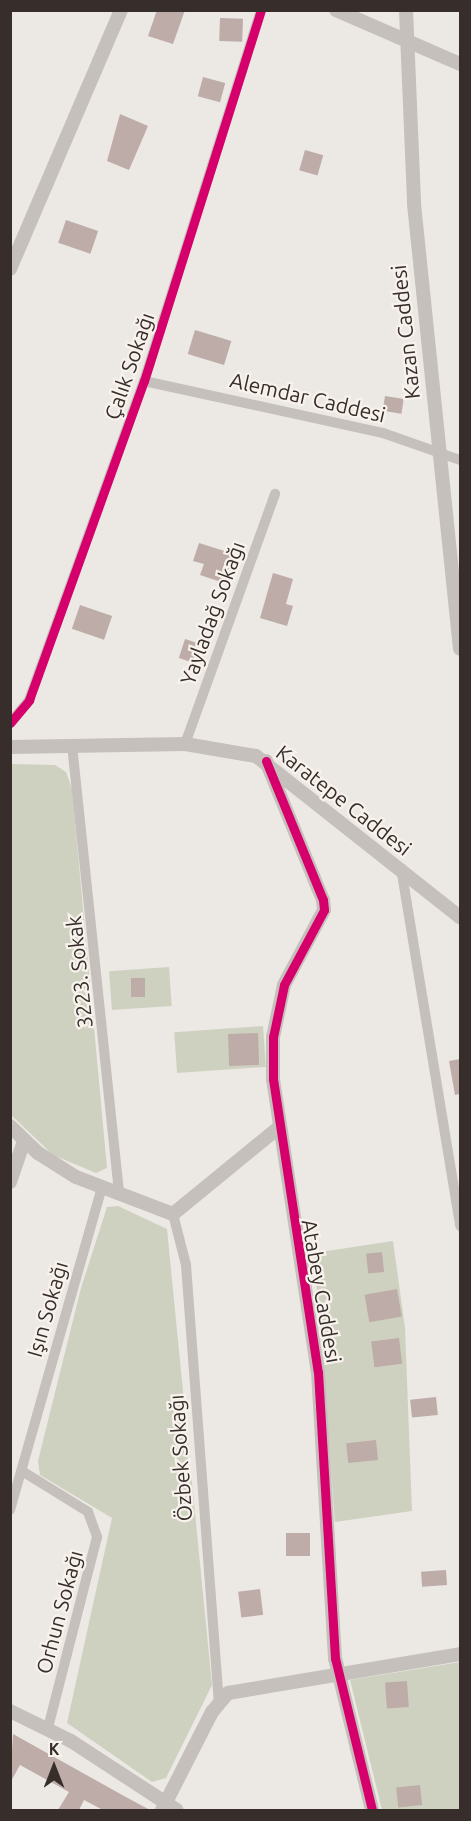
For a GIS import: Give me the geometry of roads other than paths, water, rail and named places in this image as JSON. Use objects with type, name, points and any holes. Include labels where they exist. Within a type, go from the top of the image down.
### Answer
[{"type":"street","points":[[10,269],[121,10]]},
{"type":"street","name":"Çalık Sokağı","points":[[10,723],[29,700],[144,381],[261,10]]},
{"type":"street","points":[[336,10],[410,45],[460,64]]},
{"type":"street","name":"Kazan Caddesi","points":[[406,10],[410,45],[414,204],[460,649]]},
{"type":"street","name":"Alemdar Caddesi","points":[[144,381],[342,423],[439,451],[460,460]]},
{"type":"street","name":"Yayladağ Sokağı","points":[[185,744],[275,494]]},
{"type":"street","name":"Karatepe Caddesi","points":[[10,747],[185,744],[266,761],[401,867],[460,917]]},
{"type":"street","name":"3223. Sokak","points":[[72,745],[118,1195]]},
{"type":"street","name":"Atabey Caddesi","points":[[266,761],[324,910],[288,976],[277,1012],[273,1059],[278,1128],[318,1372],[338,1671],[372,1810]]},
{"type":"street","points":[[401,867],[460,1226]]},
{"type":"street","points":[[10,1126],[24,1141],[58,1167],[118,1195],[173,1214],[278,1128]]},
{"type":"street","points":[[10,1182],[24,1141]]},
{"type":"street","name":"Işın Sokağı","points":[[10,1510],[102,1188]]},
{"type":"street","name":"Özbek Sokağı","points":[[173,1214],[186,1265],[219,1700]]},
{"type":"street","name":"Orhun Sokağı","points":[[22,1471],[88,1512],[98,1537],[48,1728]]},
{"type":"street","points":[[10,1711],[48,1728],[169,1808],[219,1700],[243,1687],[460,1654]]}]
